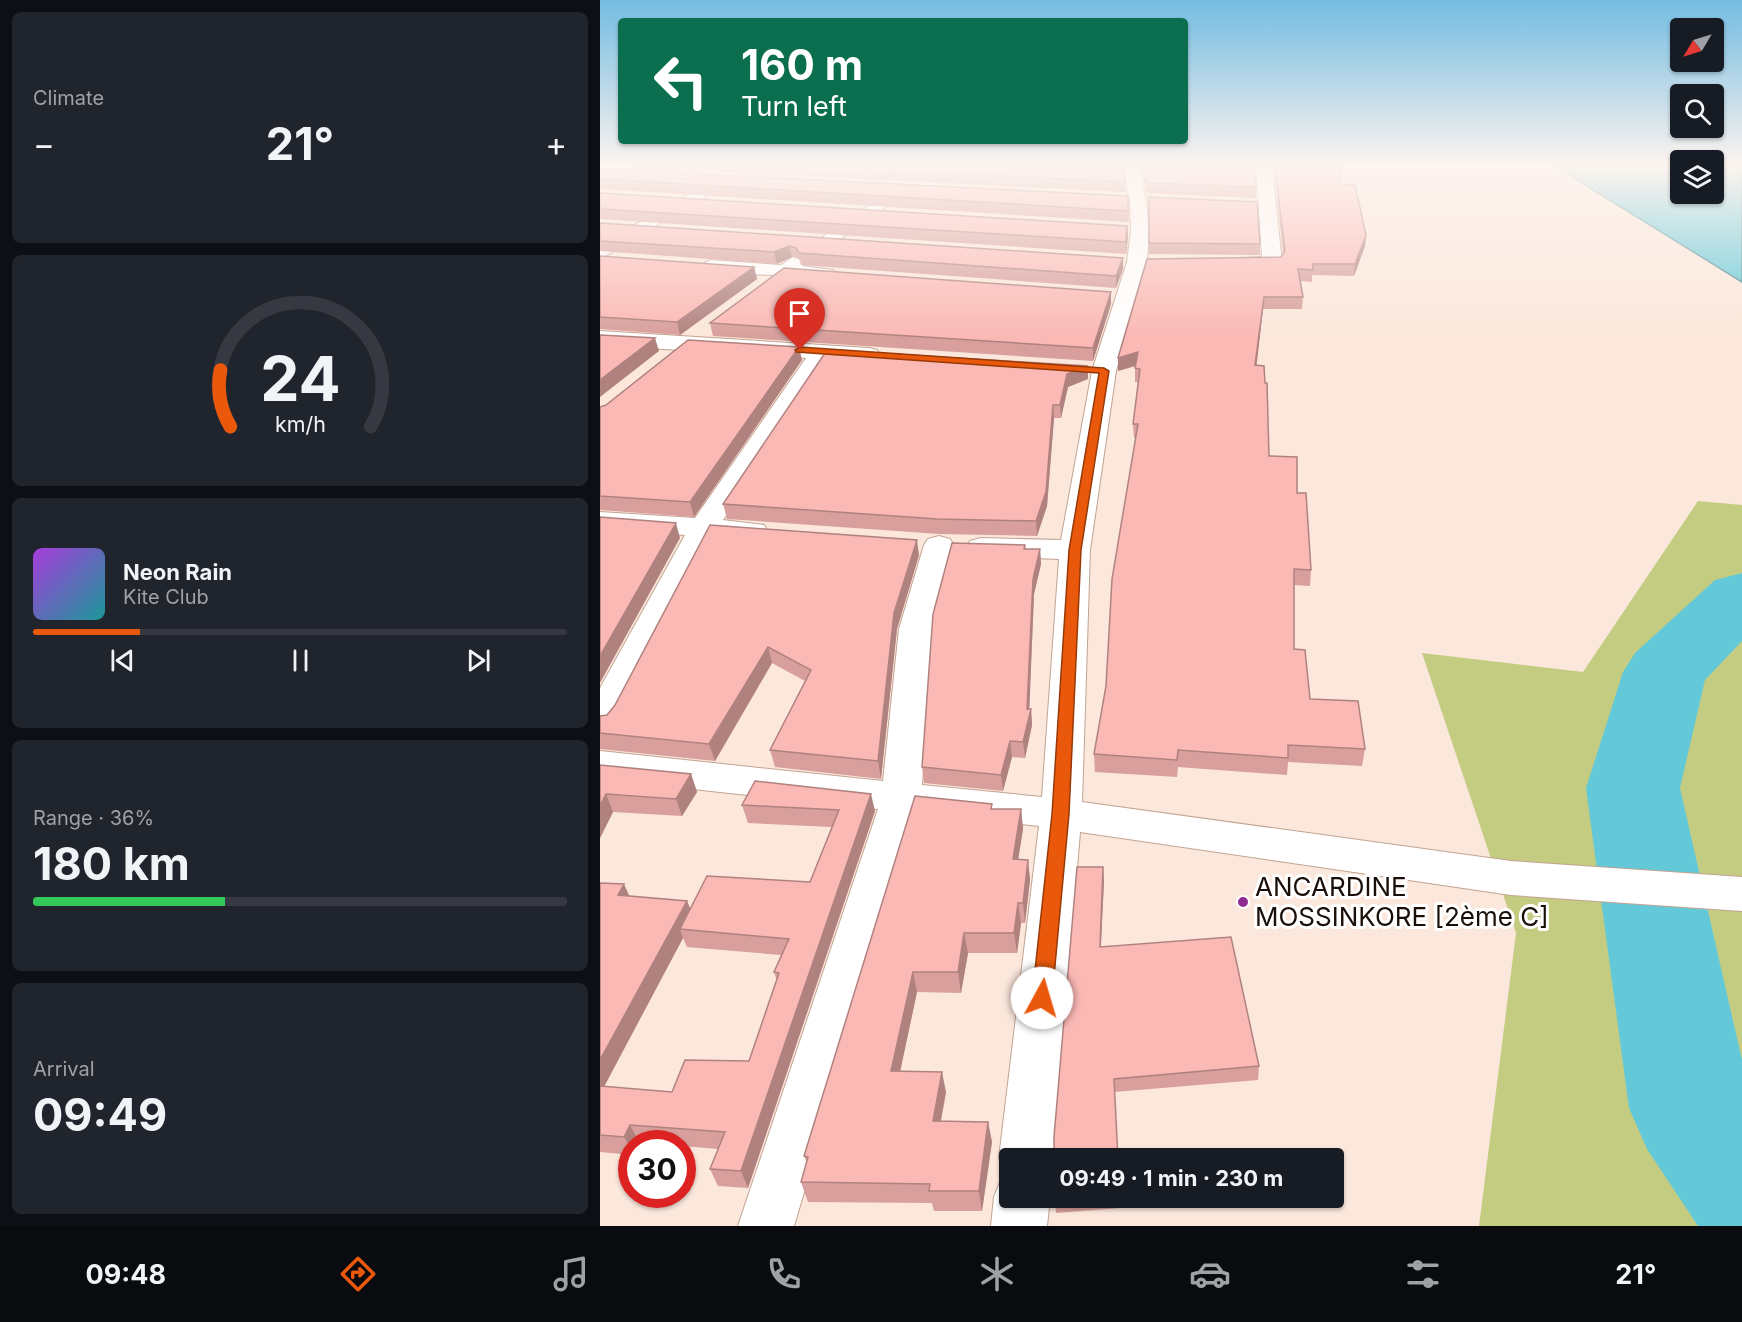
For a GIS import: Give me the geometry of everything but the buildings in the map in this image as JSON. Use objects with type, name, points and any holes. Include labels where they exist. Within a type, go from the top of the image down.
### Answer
[{"type":"street","points":[[600,253],[649,224]]},
{"type":"street","points":[[753,292],[849,224]]},
{"type":"street","points":[[1027,1148],[1061,814],[1075,550],[1093,370],[1134,231],[1134,224]]},
{"type":"street","points":[[1216,262],[1272,263],[1265,224]]},
{"type":"street","points":[[611,226],[677,231]]},
{"type":"street","points":[[789,240],[857,245]]},
{"type":"street","points":[[600,259],[623,261]]},
{"type":"street","points":[[691,265],[842,276]]},
{"type":"street","points":[[661,364],[706,328]]},
{"type":"street","points":[[600,338],[893,356]]},
{"type":"street","points":[[600,721],[704,527],[822,351]]},
{"type":"street","points":[[600,521],[775,533]]},
{"type":"street","points":[[766,1226],[901,799],[916,629],[928,544],[1075,550]]},
{"type":"street","points":[[600,765],[901,799],[1061,814],[1511,878],[1733,893]]},
{"type":"street","points":[[1019,1226],[1021,1208]]},
{"type":"green space","points":[[1698,501],[1742,505],[1742,1226],[1479,1226],[1516,933],[1422,653],[1583,672]]},
{"type":"water","points":[[1649,224],[1742,224],[1742,282]]},
{"type":"waterway","points":[[1742,596],[1665,672],[1633,788],[1691,1108],[1742,1180]]},
{"type":"place","name":"ANCARDINE MOSSINKORE [2ème C]","points":[[1243,902]]},
{"type":"route","points":[[800,350],[1104,371],[1075,550],[1069,629],[1061,814],[1042,998]]}]
